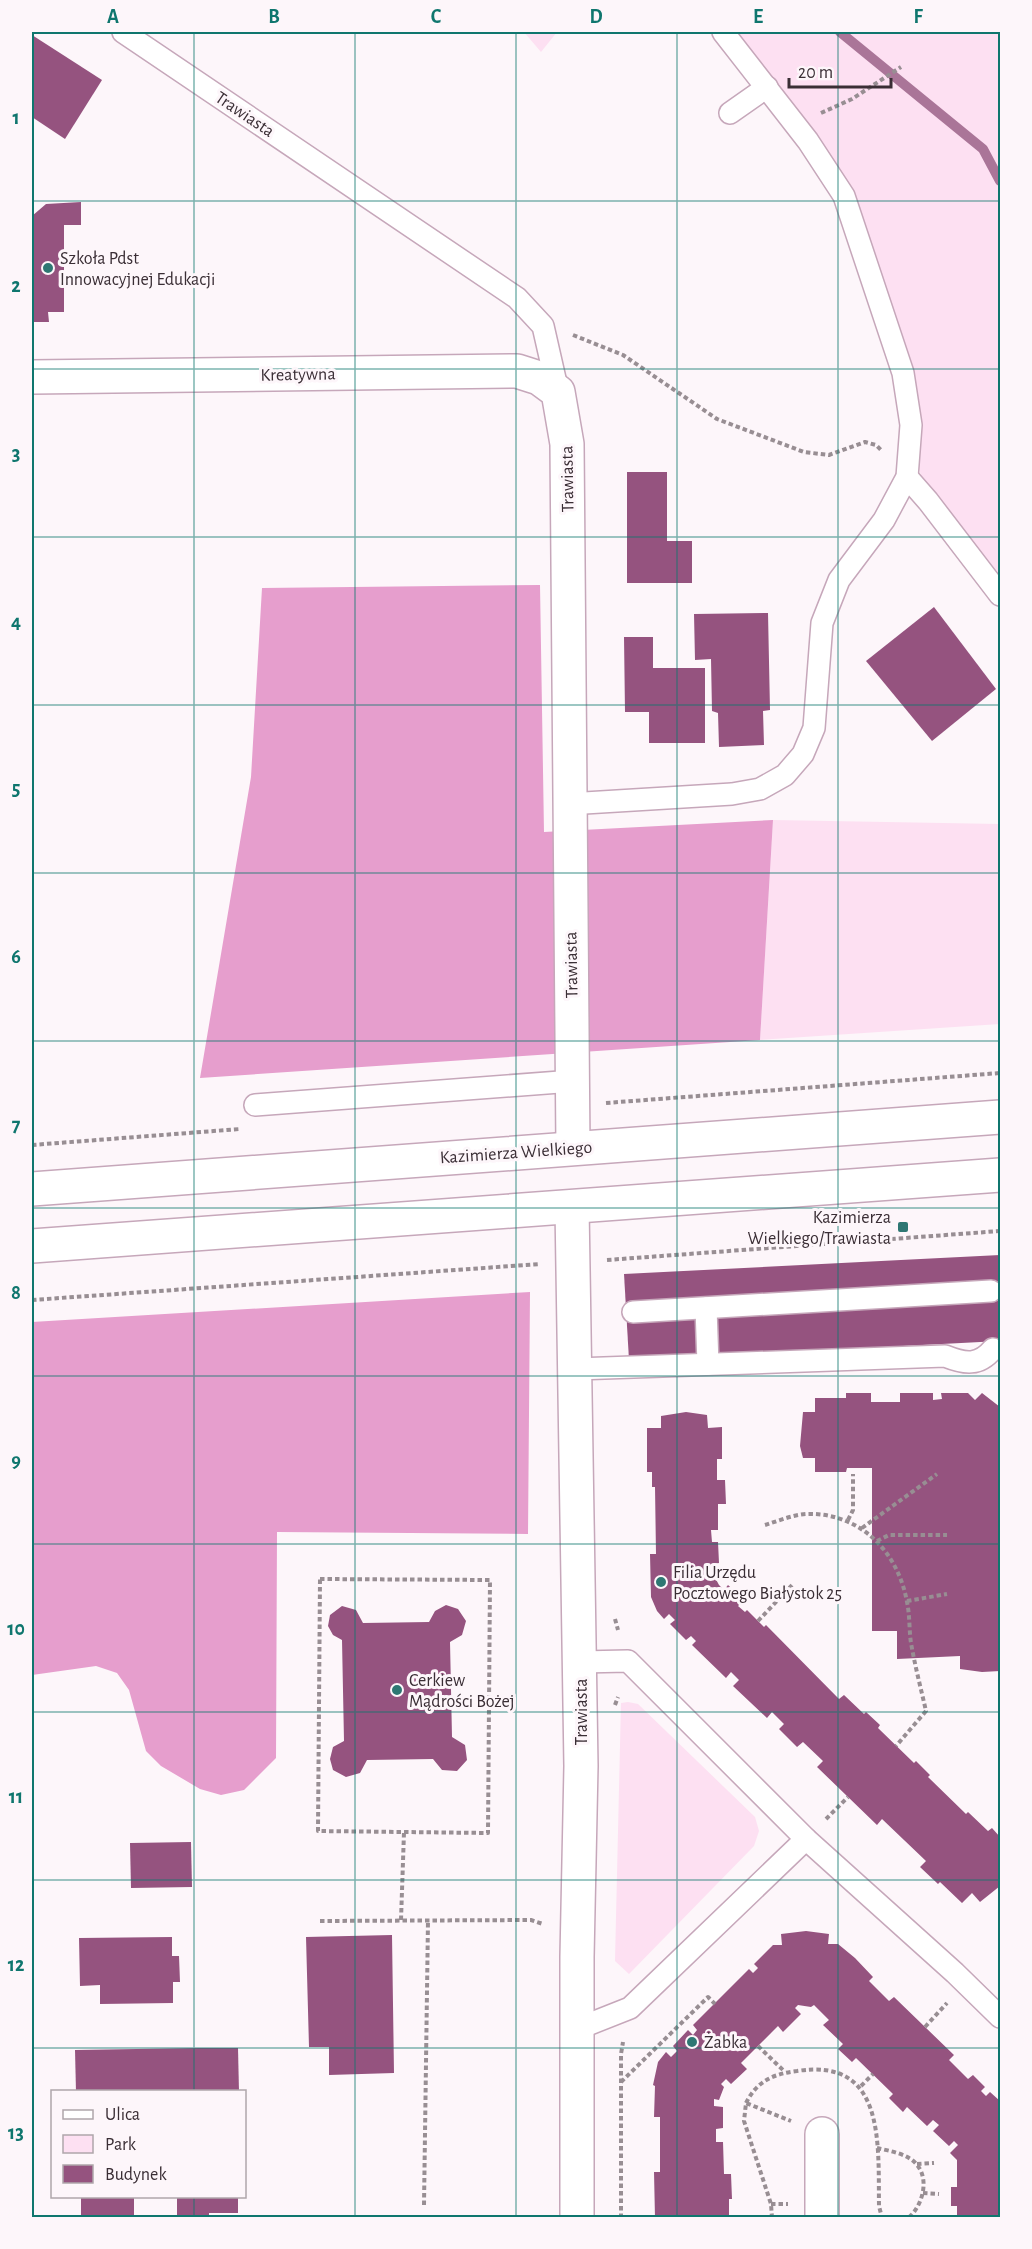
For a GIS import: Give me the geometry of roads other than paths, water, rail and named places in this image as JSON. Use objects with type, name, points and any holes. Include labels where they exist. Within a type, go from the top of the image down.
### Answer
[{"type":"street","name":"Kreatywna","points":[[32,377],[517,371],[539,378],[558,392]]},
{"type":"street","name":"Trawiasta","points":[[558,392],[567,444],[568,804],[573,1148]]},
{"type":"street","name":"Kazimierza Wielkiego","points":[[32,1189],[1000,1117]]},
{"type":"street","points":[[32,1246],[1000,1175]]},
{"type":"street","name":"Trawiasta","points":[[573,1207],[580,1662],[577,2217]]},
{"type":"street","points":[[822,2134],[822,2217]]},
{"type":"lane","name":"Trawiasta","points":[[123,32],[517,298],[543,326],[558,392]]},
{"type":"lane","points":[[568,804],[732,794],[760,789],[785,775],[803,754],[814,728],[822,624],[838,580],[884,520],[907,477],[911,425],[903,373],[844,196],[767,87],[723,32]]},
{"type":"lane","points":[[730,113],[767,87]]},
{"type":"lane","points":[[907,477],[1000,595]]},
{"type":"lane","points":[[255,1105],[573,1081]]},
{"type":"lane","points":[[633,1312],[991,1291]]},
{"type":"lane","points":[[706,1308],[708,1364]]},
{"type":"lane","points":[[576,1369],[945,1356],[962,1363],[976,1362],[986,1357],[993,1349]]},
{"type":"lane","points":[[580,1662],[628,1661],[806,1839],[955,1973],[1000,2017]]},
{"type":"lane","points":[[577,2029],[630,2008],[806,1839]]},
{"type":"waterway","points":[[840,32],[983,149],[1000,181]]},
{"type":"place","name":"Szkoła Pdst Innowacyjnej Edukacji","points":[[48,268]]},
{"type":"place","name":"Kazimierza Wielkiego/Trawiasta","points":[[903,1227]]},
{"type":"place","name":"Filia Urzędu Pocztowego Białystok 25","points":[[661,1582]]},
{"type":"place","name":"Cerkiew Mądrości Bożej","points":[[397,1690]]},
{"type":"place","name":"Żabka","points":[[692,2042]]}]
